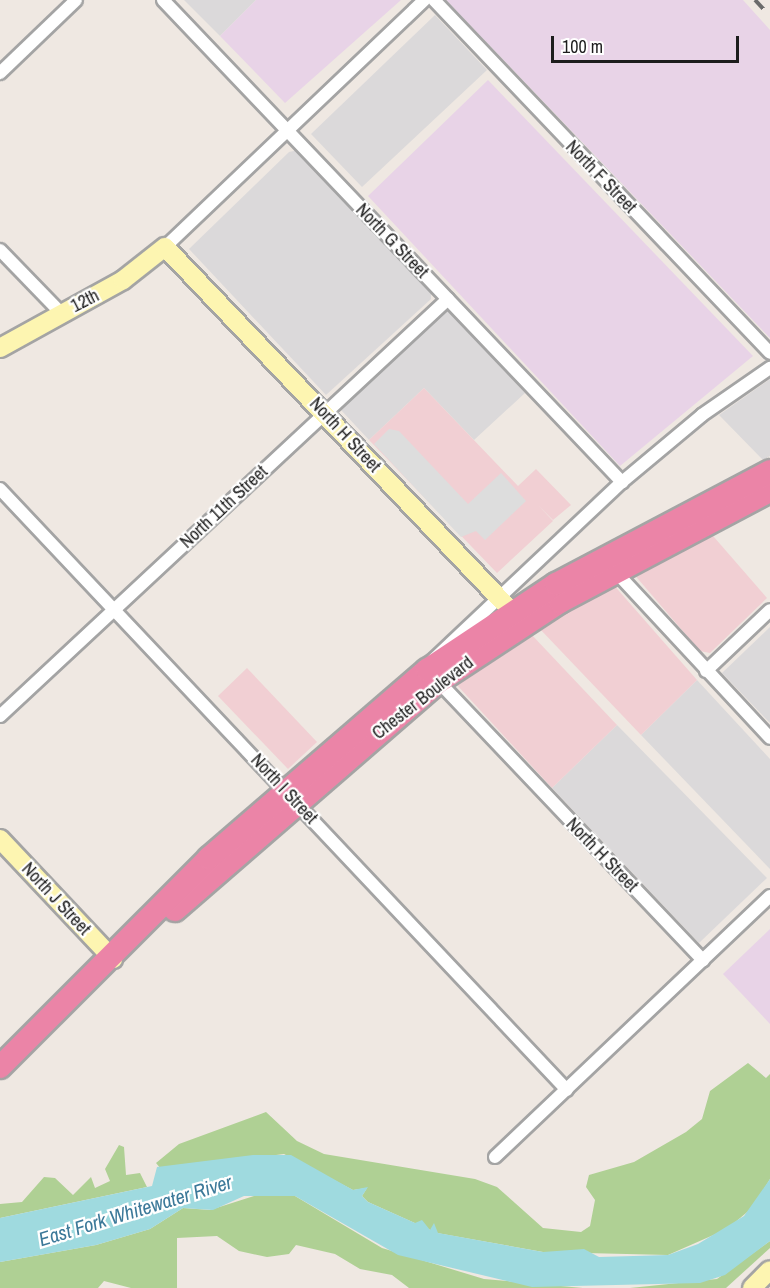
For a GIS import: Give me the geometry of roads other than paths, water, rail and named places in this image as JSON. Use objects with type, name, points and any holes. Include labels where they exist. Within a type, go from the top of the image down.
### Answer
[{"type":"highway","name":"Chester Boulevard","points":[[0,1067],[113,959],[223,872],[291,797],[433,676],[518,618],[770,471]]},
{"type":"highway","name":"Chester Boulevard","points":[[609,565],[770,491]]},
{"type":"street","points":[[0,73],[76,0]]},
{"type":"street","name":"North G Street","points":[[163,0],[622,483]]},
{"type":"street","points":[[165,247],[424,0]]},
{"type":"street","name":"North F Street","points":[[434,0],[770,353]]},
{"type":"street","name":"12th","points":[[0,348],[123,280],[165,247]]},
{"type":"street","name":"North H Street","points":[[165,247],[518,618]]},
{"type":"street","points":[[0,250],[61,313]]},
{"type":"street","name":"North 11th Street","points":[[0,716],[448,299]]},
{"type":"street","name":"Chester Boulevard","points":[[433,676],[444,644],[622,483],[702,415],[770,368]]},
{"type":"street","name":"North I Street","points":[[0,489],[567,1090]]},
{"type":"street","points":[[609,565],[770,738]]},
{"type":"street","points":[[706,671],[770,610]]},
{"type":"street","name":"North H Street","points":[[433,676],[703,960]]},
{"type":"street","name":"North J Street","points":[[0,839],[113,959]]},
{"type":"street","points":[[495,1157],[770,896]]},
{"type":"street","points":[[752,1288],[770,1270]]},
{"type":"water","name":"East Fork Whitewater River","points":[[253,1155],[291,1155],[353,1190],[368,1187],[362,1196],[368,1202],[415,1223],[422,1220],[430,1230],[434,1223],[438,1233],[543,1252],[584,1249],[599,1257],[668,1255],[698,1244],[744,1216],[770,1179],[770,1241],[725,1275],[700,1283],[532,1287],[398,1255],[295,1196],[244,1196],[213,1210],[183,1208],[150,1229],[96,1245],[0,1262],[0,1218],[152,1186],[157,1167]]},
{"type":"railway","points":[[755,0],[770,16]]}]
